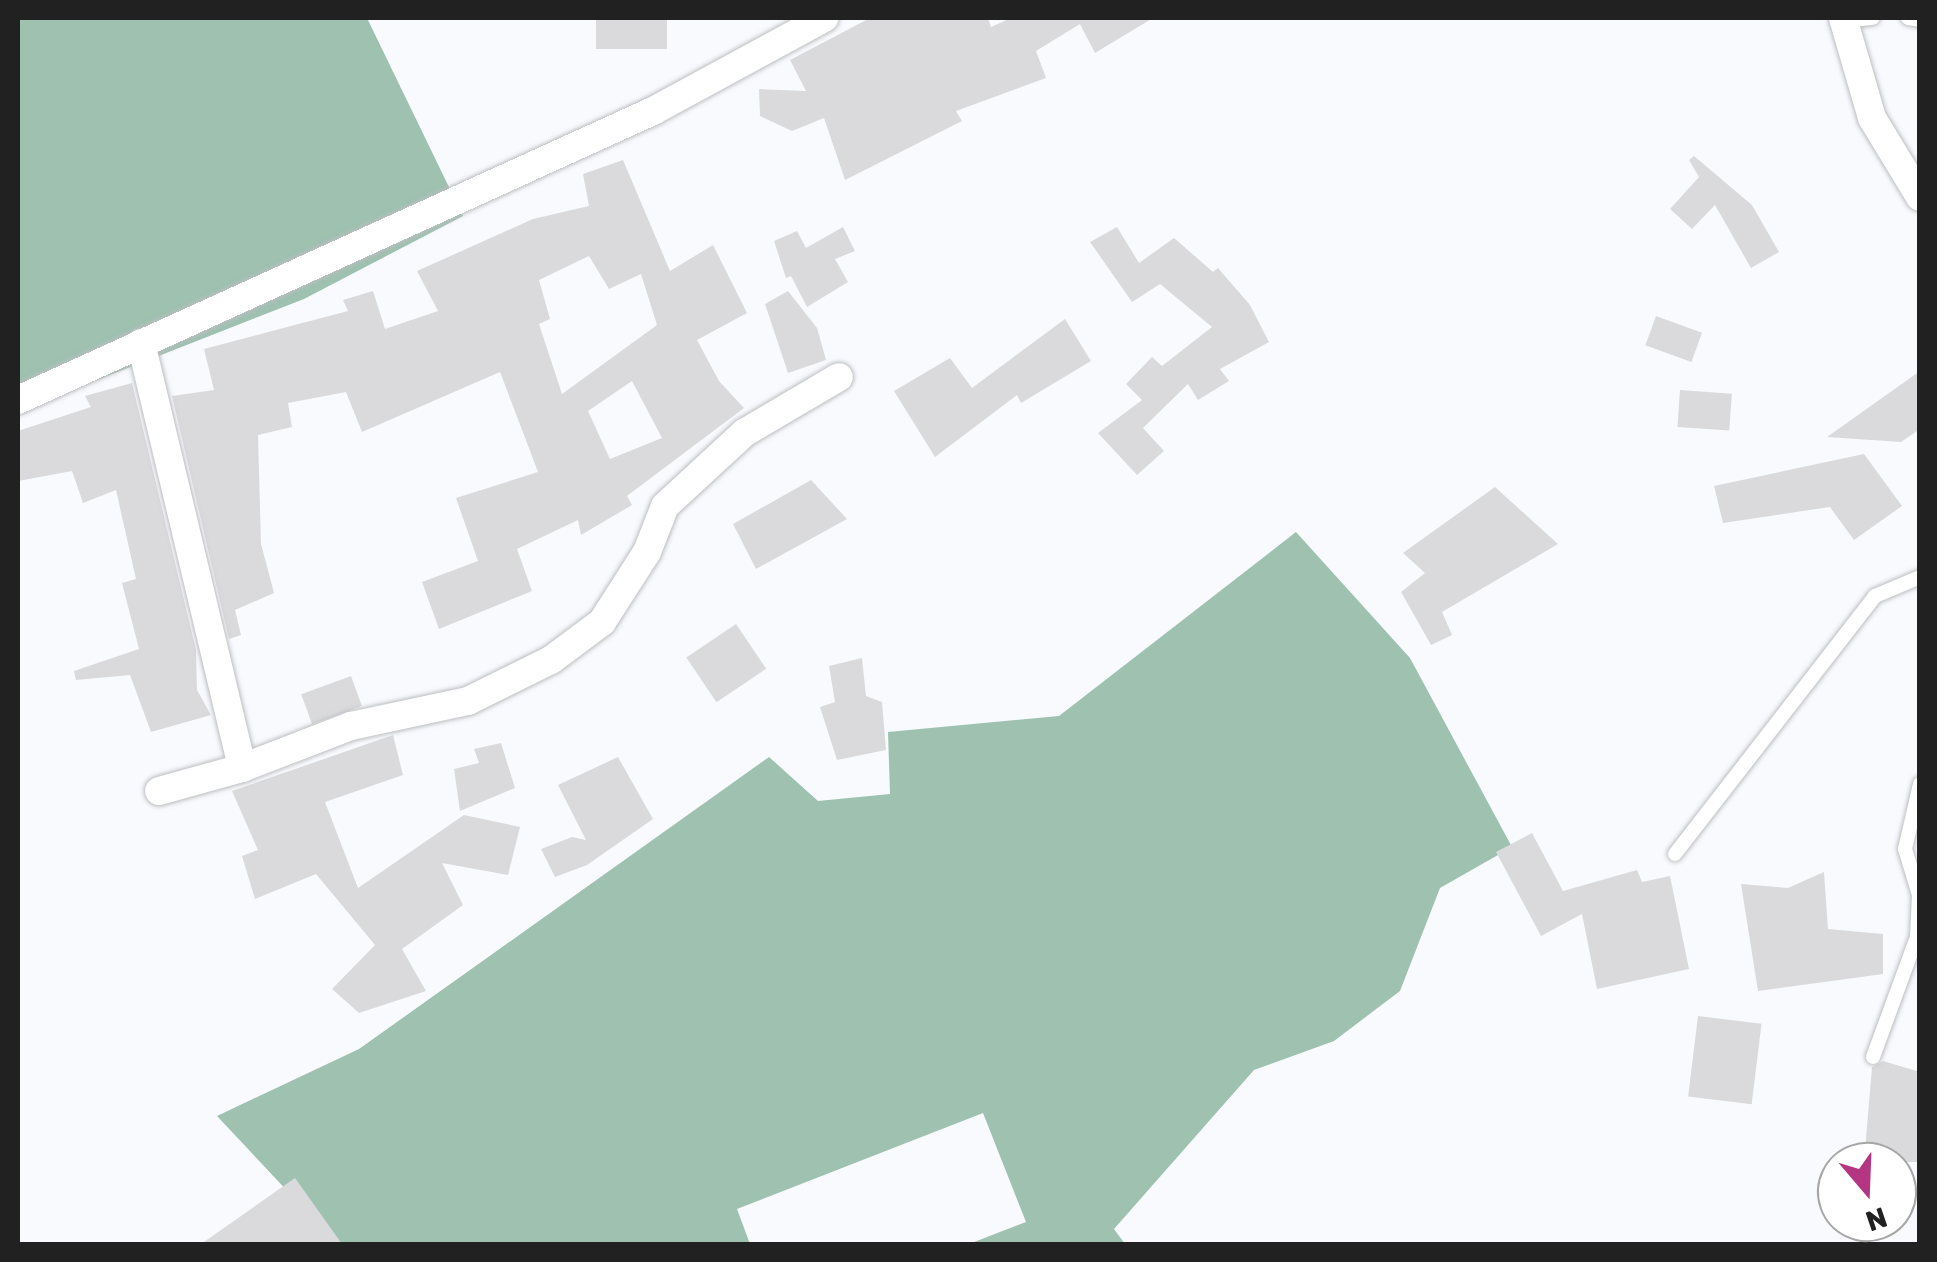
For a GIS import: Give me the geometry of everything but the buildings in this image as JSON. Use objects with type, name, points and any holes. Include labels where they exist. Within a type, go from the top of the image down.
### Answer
[{"type":"street","points":[[18,400],[653,111],[824,18]]},
{"type":"street","points":[[1843,19],[1872,118],[1920,197]]},
{"type":"street","points":[[141,343],[242,768]]},
{"type":"street","points":[[159,791],[242,768],[351,726],[468,701],[551,660],[602,622],[647,552],[665,506],[744,433],[839,377]]},
{"type":"lane","points":[[1843,19],[1873,18]]},
{"type":"lane","points":[[1908,18],[1920,20]]},
{"type":"lane","points":[[1675,854],[1874,596],[1920,577]]},
{"type":"lane","points":[[1873,1058],[1917,937],[1919,895],[1905,849],[1920,784]]},
{"type":"green space","points":[[18,18],[367,18],[463,216],[304,299],[18,411]]},
{"type":"green space","points":[[1296,532],[1410,658],[1512,847],[1440,888],[1400,991],[1334,1041],[1254,1070],[1114,1229],[1125,1244],[969,1244],[1026,1222],[983,1113],[737,1209],[750,1244],[337,1244],[217,1116],[359,1049],[769,757],[818,801],[890,794],[888,732],[1059,716]]}]
